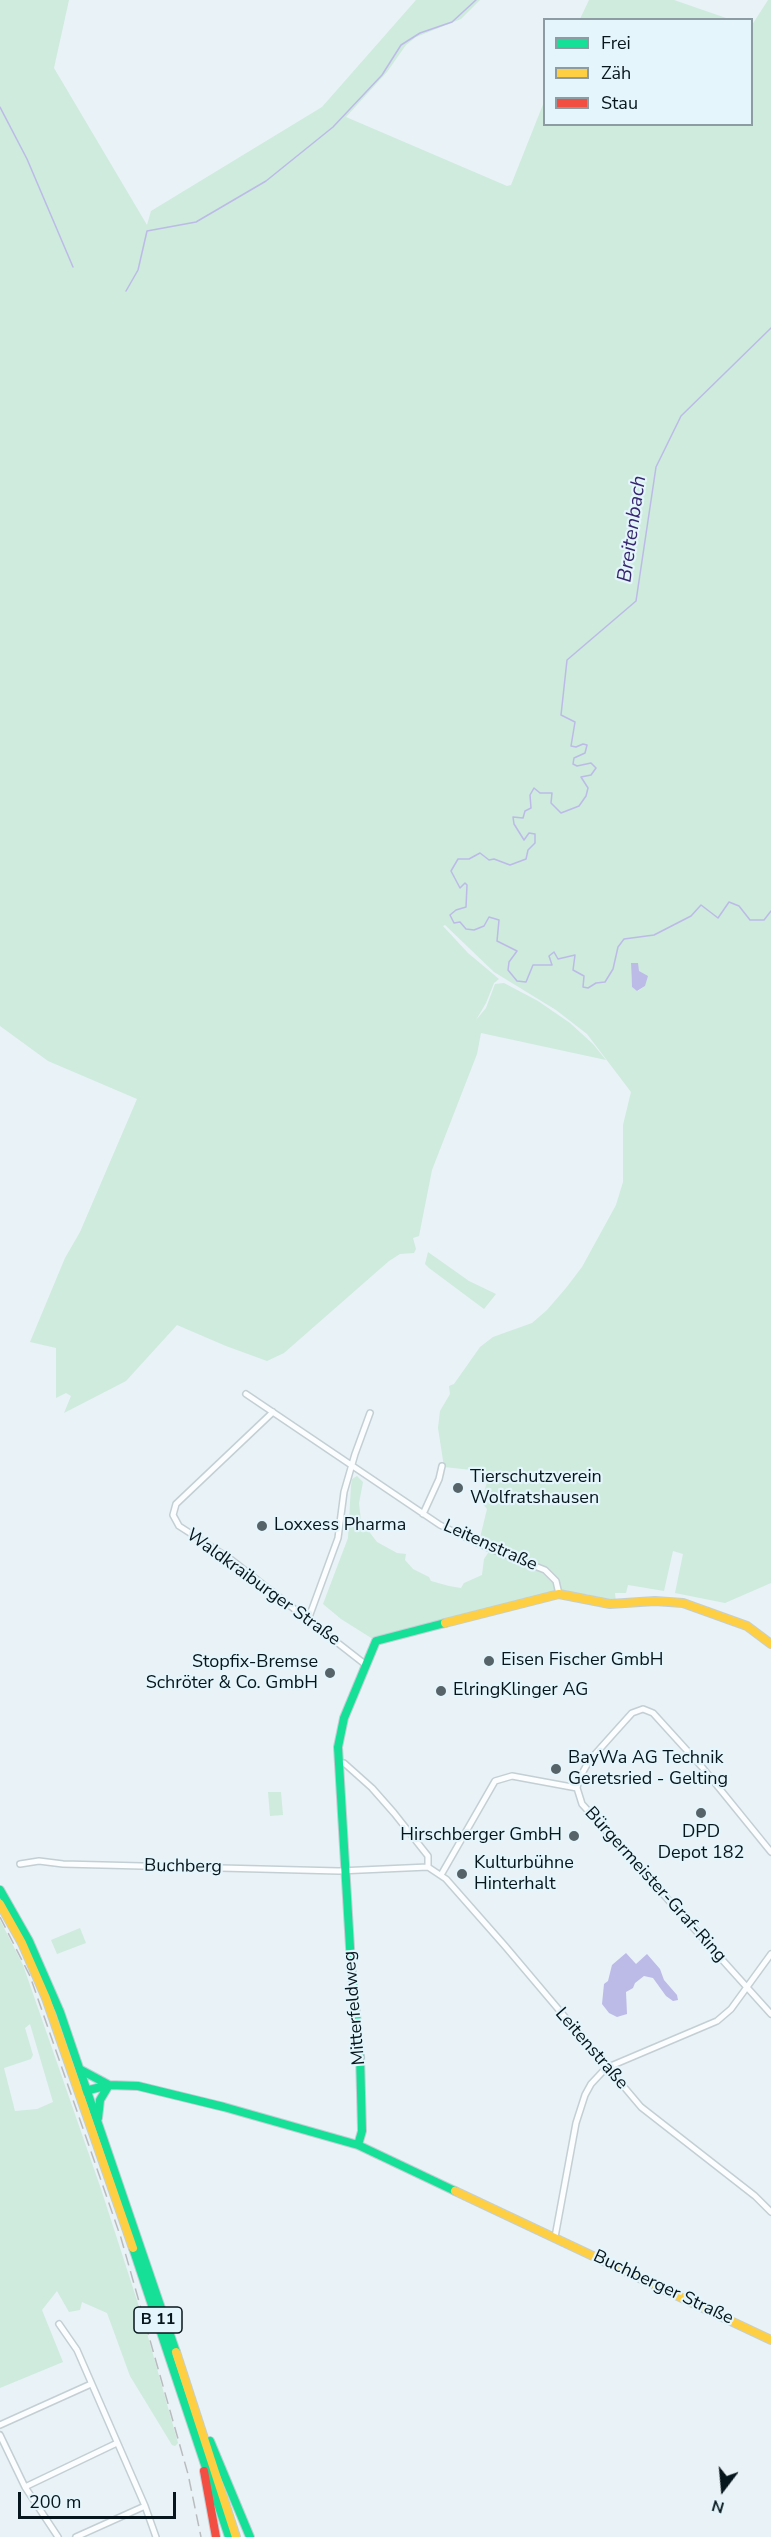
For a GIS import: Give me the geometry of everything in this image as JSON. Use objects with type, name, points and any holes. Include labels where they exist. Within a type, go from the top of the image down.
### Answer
[{"type":"street","points":[[246,1394],[423,1514]]},
{"type":"street","name":"Waldkraiburger Straße","points":[[273,1413],[176,1504],[173,1515],[179,1526],[229,1558],[366,1665]]},
{"type":"street","points":[[308,1620],[338,1538],[344,1492],[370,1413]]},
{"type":"street","name":"Leitenstraße","points":[[442,1466],[439,1479],[423,1514],[486,1547],[545,1570],[556,1581],[559,1594]]},
{"type":"street","name":"Leitenstraße","points":[[346,1870],[338,1763],[339,1740],[344,1718],[376,1641],[559,1594],[610,1604],[655,1601],[683,1604],[710,1611],[747,1626],[771,1644]]},
{"type":"street","name":"Bürgermeister-Graf-Ring","points":[[771,1852],[702,1767],[653,1713],[643,1708],[632,1713],[589,1761],[579,1779],[577,1788],[582,1804],[771,2014]]},
{"type":"street","points":[[338,1763],[344,1763],[358,1775],[394,1813],[428,1856],[428,1867],[346,1870]]},
{"type":"street","points":[[441,1875],[495,1781],[512,1776],[577,1788]]},
{"type":"street","name":"Buchberg","points":[[20,1864],[39,1861],[84,1865],[346,1870]]},
{"type":"street","name":"Leitenstraße","points":[[428,1867],[441,1875],[505,1946],[641,2107],[755,2196],[771,2212]]},
{"type":"street","name":"Mitterfeldweg","points":[[346,1870],[351,1964],[360,2055],[362,2131],[358,2145]]},
{"type":"street","name":"B 11","points":[[0,1890],[19,1920],[46,1977],[88,2090],[200,2433],[229,2537]]},
{"type":"street","name":"B 11","points":[[0,1904],[39,1979],[236,2537]]},
{"type":"street","points":[[555,2237],[576,2123],[591,2084],[606,2068],[717,2021],[731,2009],[771,1954]]},
{"type":"street","points":[[80,2069],[109,2085]]},
{"type":"street","points":[[78,2093],[109,2085]]},
{"type":"street","points":[[98,2121],[100,2100],[109,2085]]},
{"type":"street","name":"Buchberger Straße","points":[[109,2085],[150,2089],[224,2107],[358,2145],[771,2340]]},
{"type":"street","points":[[58,2324],[77,2350],[145,2506],[156,2537]]},
{"type":"street","points":[[0,2425],[91,2384]]},
{"type":"street","name":"B 11","points":[[200,2433],[216,2537]]},
{"type":"street","name":"B 11","points":[[200,2433],[216,2451],[250,2537]]},
{"type":"street","points":[[0,2434],[25,2487],[58,2537]]},
{"type":"street","points":[[25,2487],[117,2443]]},
{"type":"street","points":[[76,2537],[145,2506]]},
{"type":"green space","points":[[0,0],[69,0],[54,68],[147,225],[151,211],[322,107],[416,0],[480,0],[461,19],[416,37],[406,45],[387,72],[346,117],[507,186],[511,185],[543,105],[543,126],[753,126],[753,23],[768,0],[771,0],[771,1583],[725,1603],[675,1593],[683,1554],[673,1551],[664,1591],[628,1585],[626,1593],[615,1593],[616,1603],[586,1594],[572,1595],[376,1641],[341,1619],[323,1604],[348,1538],[352,1479],[357,1476],[363,1482],[359,1503],[361,1521],[377,1542],[397,1553],[406,1554],[405,1560],[413,1569],[429,1577],[431,1581],[461,1588],[464,1583],[482,1575],[484,1559],[490,1550],[479,1542],[487,1509],[481,1502],[490,1472],[444,1467],[438,1428],[440,1411],[450,1394],[449,1386],[454,1384],[480,1347],[493,1337],[532,1323],[566,1288],[582,1267],[616,1205],[623,1182],[623,1125],[631,1092],[587,1034],[556,1010],[494,972],[445,925],[443,926],[468,953],[499,979],[494,983],[476,1020],[486,1008],[495,984],[504,983],[538,1001],[570,1023],[593,1044],[606,1060],[481,1033],[477,1054],[432,1170],[419,1236],[413,1238],[416,1249],[414,1253],[400,1254],[389,1261],[284,1353],[267,1361],[177,1325],[126,1381],[64,1413],[71,1396],[66,1393],[56,1398],[56,1348],[30,1342],[65,1258],[80,1232],[137,1099],[48,1061],[0,1026]],"holes":[[[631,963],[639,971],[645,986],[638,991],[632,987]]]},
{"type":"green space","points":[[589,0],[674,0],[726,18],[580,18]]},
{"type":"green space","points":[[428,1252],[469,1281],[496,1294],[484,1309],[425,1264]]},
{"type":"green space","points":[[268,1792],[281,1792],[283,1815],[270,1816]]},
{"type":"green space","points":[[0,1920],[23,1965],[101,2189],[143,2319],[178,2443],[175,2446],[172,2445],[130,2376],[107,2313],[82,2302],[80,2310],[69,2312],[57,2291],[42,2310],[63,2362],[0,2388]],"holes":[[[30,2024],[53,2102],[37,2109],[15,2111],[4,2068],[31,2059],[33,2055],[25,2028]]]},
{"type":"green space","points":[[80,1928],[86,1943],[57,1954],[51,1940]]},
{"type":"water","points":[[631,963],[638,963],[639,971],[648,976],[645,986],[637,991],[632,987]]},
{"type":"water","points":[[626,1953],[636,1964],[647,1954],[660,1969],[664,1980],[677,1995],[678,2000],[673,2001],[666,1996],[653,1978],[644,1976],[626,1992],[627,2014],[617,2017],[609,2013],[602,2004],[604,1984],[608,1981],[612,1965]]},
{"type":"waterway","points":[[126,291],[138,270],[147,231],[196,222],[266,181],[333,127],[382,75],[401,45],[420,33],[452,22],[476,0]]},
{"type":"waterway","points":[[0,107],[27,159],[73,267]]},
{"type":"waterway","name":"Breitenbach","points":[[771,328],[681,416],[656,467],[636,601],[567,660],[561,715],[575,722],[571,746],[587,745],[585,753],[574,758],[573,764],[577,766],[591,763],[596,768],[591,775],[581,777],[588,788],[586,796],[579,806],[561,813],[551,803],[552,793],[540,793],[534,788],[530,795],[531,808],[525,811],[523,818],[513,817],[514,824],[524,840],[529,833],[535,834],[535,843],[528,850],[526,859],[510,865],[494,859],[489,860],[480,853],[469,859],[458,859],[451,871],[460,888],[465,883],[467,885],[466,907],[450,915],[454,923],[460,922],[466,929],[474,930],[484,926],[489,917],[499,920],[497,941],[517,951],[509,962],[508,970],[517,981],[526,982],[533,965],[552,965],[549,956],[554,952],[558,959],[575,955],[573,970],[584,976],[583,987],[588,988],[596,983],[605,982],[613,969],[618,947],[624,939],[654,935],[691,916],[701,905],[718,918],[729,902],[739,906],[750,920],[764,920],[771,911]]},
{"type":"railway","points":[[0,1917],[30,1976],[121,2238],[188,2474],[201,2537]]},
{"type":"traffic: fast","points":[[358,2145],[362,2131],[360,2055],[351,1964],[338,1747],[344,1718],[376,1641],[445,1623]]},
{"type":"traffic: fast","points":[[0,1890],[29,1941],[60,2012],[176,2352]]},
{"type":"traffic: fast","points":[[81,2070],[109,2085],[100,2100],[98,2118]]},
{"type":"traffic: fast","points":[[81,2092],[109,2085],[138,2086],[224,2107],[358,2145],[455,2191]]},
{"type":"traffic: fast","points":[[133,2248],[229,2537]]},
{"type":"traffic: fast","points":[[210,2441],[250,2537]]},
{"type":"traffic: slow","points":[[445,1623],[559,1594],[610,1604],[655,1601],[683,1603],[747,1626],[771,1644]]},
{"type":"traffic: slow","points":[[0,1904],[22,1943],[46,1998],[133,2248]]},
{"type":"traffic: slow","points":[[455,2191],[771,2340]]},
{"type":"traffic: slow","points":[[176,2352],[236,2537]]},
{"type":"traffic: jam","points":[[204,2471],[216,2537]]},
{"type":"place","name":"Tierschutzverein Wolfratshausen","points":[[458,1488]]},
{"type":"place","name":"Loxxess Pharma","points":[[262,1526]]},
{"type":"place","name":"Eisen Fischer GmbH","points":[[489,1661]]},
{"type":"place","name":"Stopfix-Bremse Schröter & Co. GmbH","points":[[330,1673]]},
{"type":"place","name":"ElringKlinger AG","points":[[441,1691]]},
{"type":"place","name":"BayWa AG Technik Geretsried - Gelting","points":[[556,1769]]},
{"type":"place","name":"DPD Depot 182","points":[[701,1813]]},
{"type":"place","name":"Hirschberger GmbH","points":[[574,1836]]},
{"type":"place","name":"Kulturbühne Hinterhalt","points":[[462,1874]]}]
